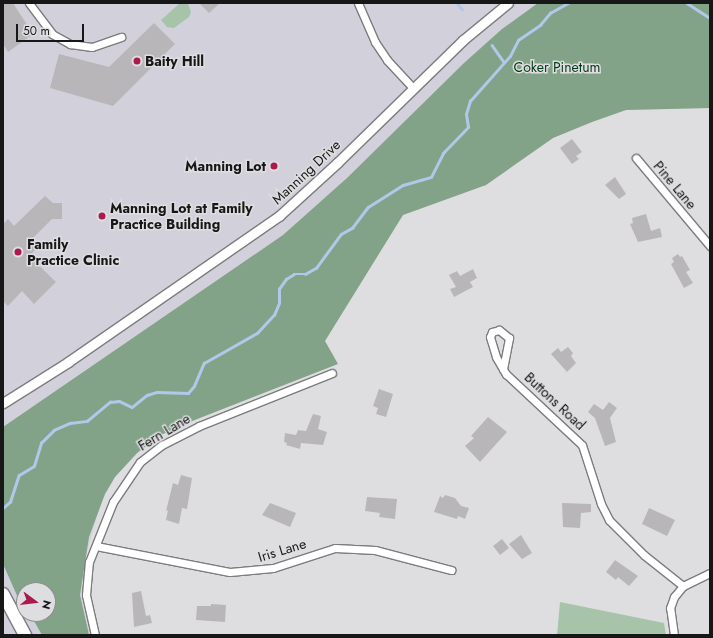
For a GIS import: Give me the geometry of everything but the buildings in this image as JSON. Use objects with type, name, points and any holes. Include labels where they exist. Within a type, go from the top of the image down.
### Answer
[{"type":"highway","points":[[3,594],[25,635]]},
{"type":"street","points":[[30,3],[52,34],[70,44],[92,47],[121,37]]},
{"type":"street","points":[[358,3],[375,42],[413,88]]},
{"type":"street","name":"Manning Drive","points":[[3,403],[68,362],[279,216],[342,159],[463,40],[508,3]]},
{"type":"street","name":"Pine Lane","points":[[636,158],[710,246]]},
{"type":"street","name":"Buttons Road","points":[[503,369],[508,338],[499,330],[492,332],[491,346],[503,369],[582,445],[600,504],[609,520],[644,555],[683,586]]},
{"type":"street","name":"Fern Lane","points":[[95,635],[86,595],[89,562],[103,523],[124,482],[140,462],[162,445],[199,426],[332,373]]},
{"type":"street","name":"Iris Lane","points":[[96,546],[230,572],[273,568],[335,548],[375,550],[451,570]]},
{"type":"street","points":[[674,635],[670,608],[683,586],[710,573]]},
{"type":"shaded area","points":[[3,3],[710,3],[710,108],[626,110],[553,138],[486,185],[403,215],[325,341],[338,364],[172,429],[143,448],[115,477],[101,502],[85,559],[84,593],[93,635],[3,635]]},
{"type":"green space","points":[[180,3],[188,4],[191,12],[189,17],[174,28],[167,27],[161,20]]},
{"type":"green space","name":"Coker Pinetum","points":[[538,3],[710,3],[710,108],[626,110],[553,138],[486,185],[403,215],[325,341],[338,364],[182,425],[161,435],[137,453],[115,477],[105,494],[89,537],[80,595],[89,635],[42,635],[35,622],[56,622],[56,582],[16,582],[16,593],[3,564],[3,427],[283,235],[347,178],[464,63],[502,29]]},
{"type":"green space","points":[[560,602],[664,623],[666,635],[557,635]]},
{"type":"waterway","points":[[457,3],[462,9]]},
{"type":"waterway","points":[[3,508],[10,502],[19,475],[34,466],[41,443],[54,430],[70,423],[87,421],[110,402],[119,401],[132,407],[147,395],[157,392],[188,393],[194,386],[204,363],[257,333],[274,315],[279,303],[279,289],[286,279],[294,274],[305,274],[316,268],[341,234],[352,228],[368,207],[403,185],[431,177],[443,153],[468,127],[466,114],[470,101],[510,56],[518,40],[540,25],[550,13],[568,3]]},
{"type":"waterway","points":[[687,3],[710,18]]},
{"type":"waterway","points":[[492,45],[504,62]]},
{"type":"place","name":"Baity Hill","points":[[137,61]]},
{"type":"place","name":"Manning Lot","points":[[274,166]]},
{"type":"place","name":"Manning Lot at Family Practice Building","points":[[102,216]]},
{"type":"place","name":"Family Practice Clinic","points":[[18,252]]}]
